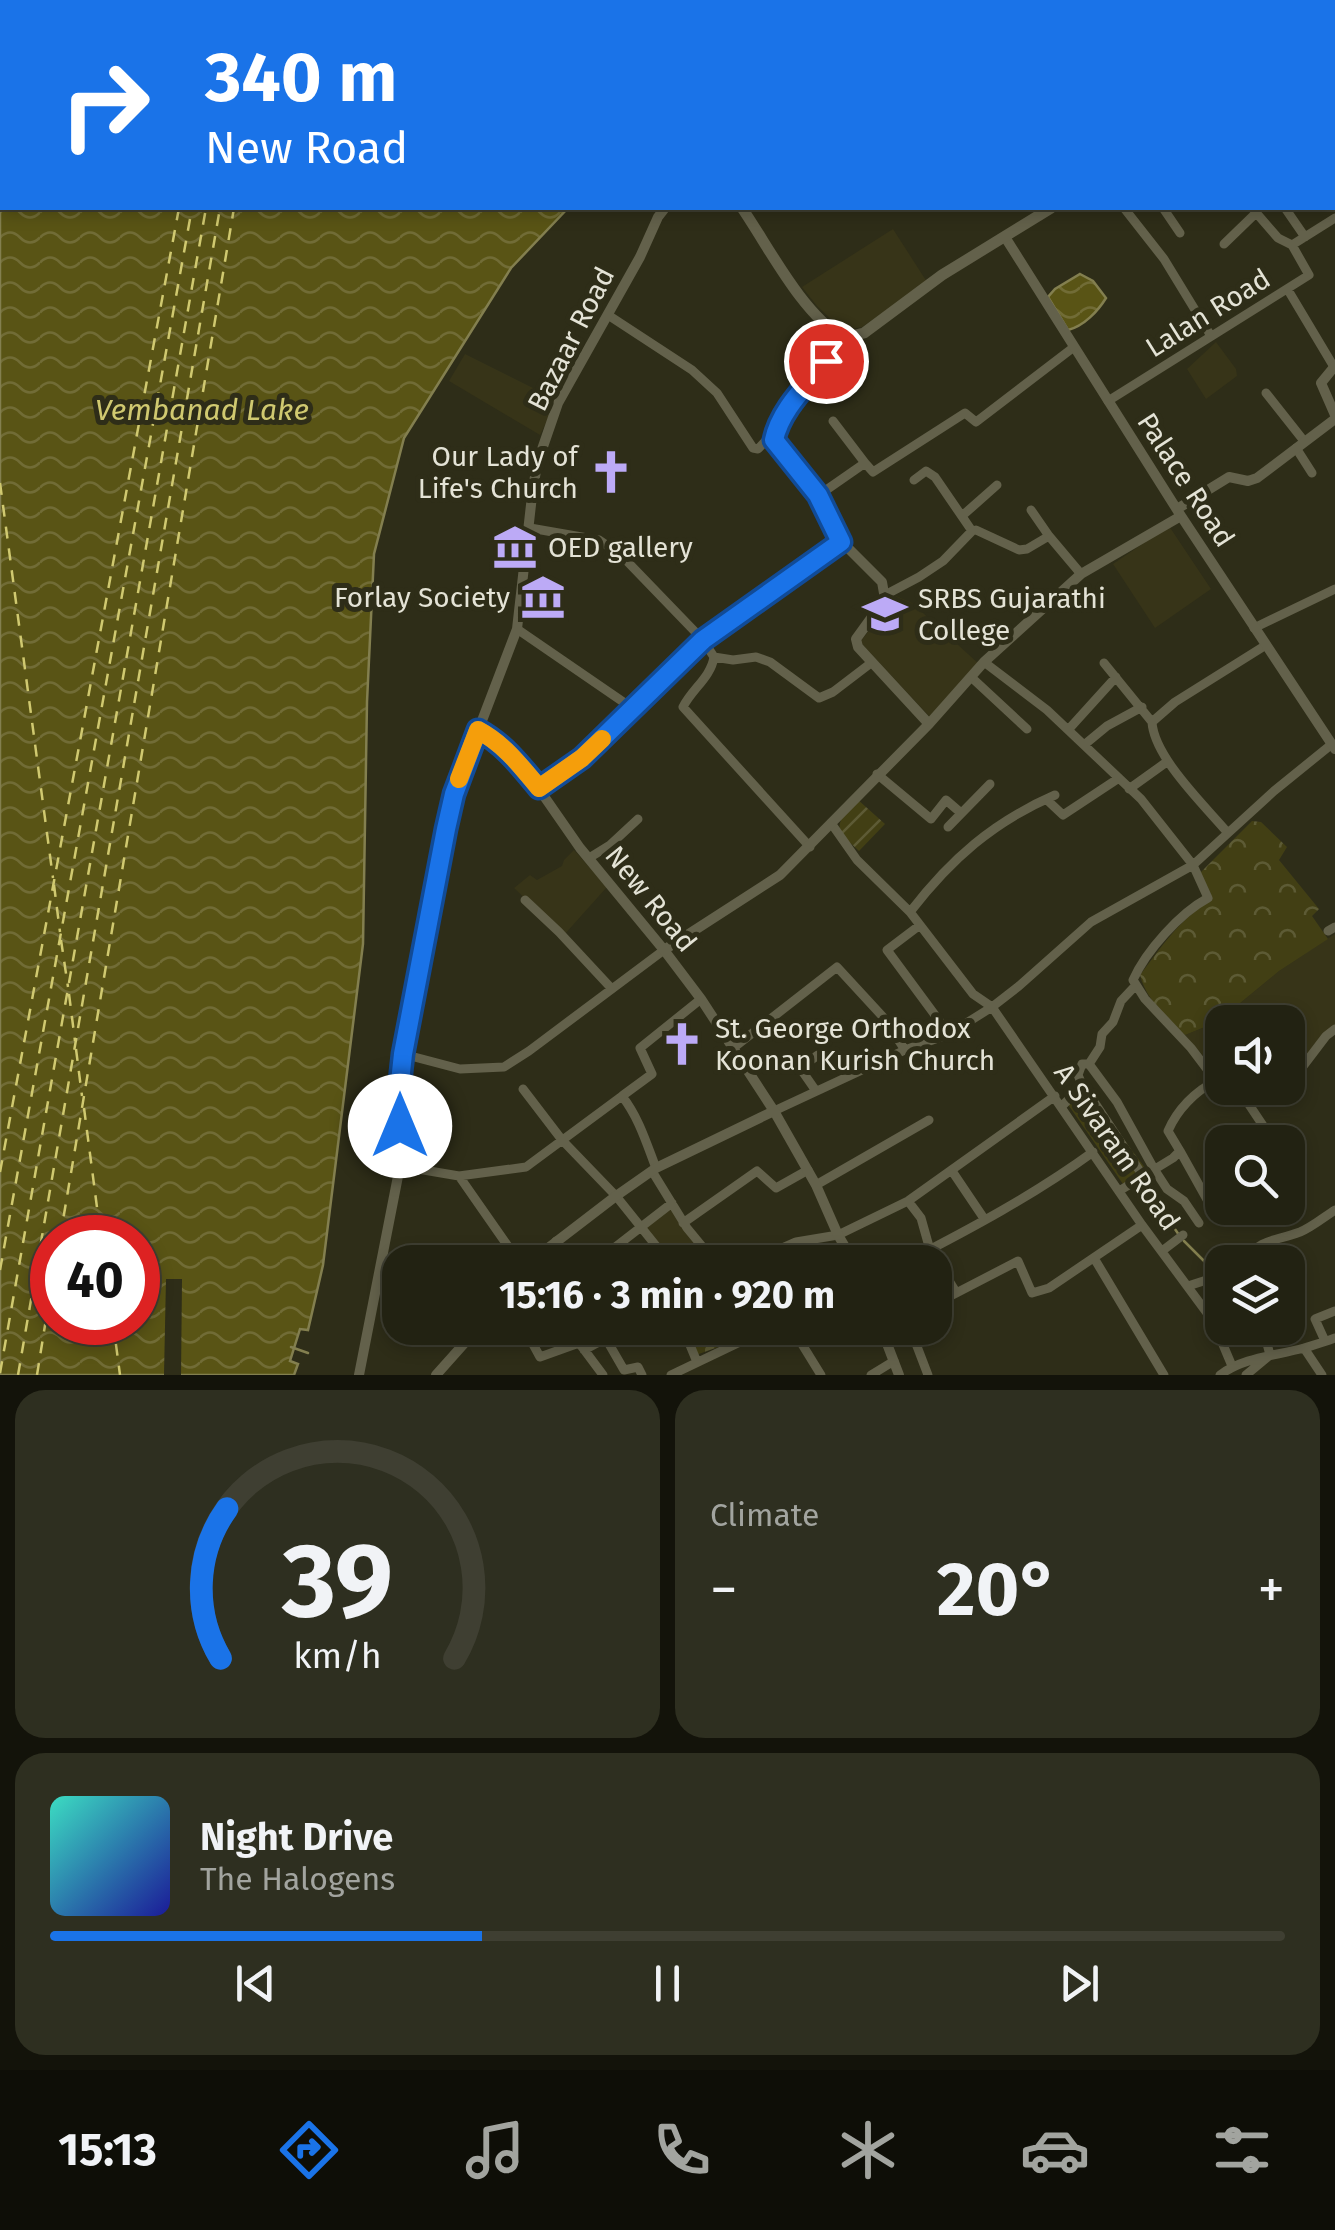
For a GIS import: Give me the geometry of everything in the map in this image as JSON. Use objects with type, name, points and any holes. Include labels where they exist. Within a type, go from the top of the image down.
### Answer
[{"type":"main road","points":[[743,210],[809,309],[843,338],[864,333],[942,274],[1047,210]]},
{"type":"street","name":"Bazaar Road","points":[[359,1375],[400,1166],[398,1100],[403,1054],[454,794],[517,629],[538,461],[558,403],[663,210]]},
{"type":"street","points":[[1126,210],[1164,259],[1211,336]]},
{"type":"street","points":[[1164,210],[1180,233]]},
{"type":"street","points":[[1224,244],[1254,210],[1278,238],[1292,245]]},
{"type":"street","points":[[1286,210],[1306,237]]},
{"type":"street","name":"Lalan Road","points":[[1108,401],[1309,275],[1292,245],[1335,218]]},
{"type":"street","name":"Palace Road","points":[[1005,237],[1333,747]]},
{"type":"street","points":[[403,1054],[460,1069],[504,1067],[664,950],[780,875],[984,662],[1081,574],[1229,477],[1248,481],[1257,478],[1335,417],[1321,382],[1334,366],[1288,290]]},
{"type":"street","points":[[608,315],[701,378],[717,393],[753,448],[758,449],[843,338]]},
{"type":"street","points":[[833,421],[873,472],[966,412],[976,422],[1074,347]]},
{"type":"street","points":[[1266,393],[1300,444],[1312,473]]},
{"type":"street","points":[[776,430],[774,440],[778,448],[818,495],[841,542],[882,582],[886,595]]},
{"type":"street","points":[[818,495],[864,462]]},
{"type":"street","points":[[914,480],[926,471],[935,477],[972,531]]},
{"type":"street","points":[[962,516],[997,485]]},
{"type":"street","points":[[1031,510],[1081,574]]},
{"type":"street","points":[[530,528],[599,540],[621,556],[703,640],[714,657],[712,669],[688,694],[682,707],[810,847]]},
{"type":"street","points":[[928,724],[871,663],[856,639],[886,595],[943,561],[972,531],[980,530],[1023,550],[1049,536]]},
{"type":"street","points":[[539,788],[582,758],[703,640],[841,542]]},
{"type":"street","points":[[1254,628],[1335,589]]},
{"type":"street","points":[[517,629],[632,708]]},
{"type":"street","points":[[1152,722],[1175,702],[1266,645]]},
{"type":"street","points":[[714,657],[756,657],[770,662],[819,698],[871,663]]},
{"type":"street","points":[[984,662],[1047,710],[1141,799],[1193,865],[1208,898],[1190,908],[1168,932],[1133,980],[1144,999],[1205,1065]]},
{"type":"street","points":[[1104,663],[1152,722],[1156,744],[1168,761],[1227,832]]},
{"type":"street","points":[[972,677],[1028,729]]},
{"type":"street","points":[[1068,730],[1116,677]]},
{"type":"street","points":[[1084,746],[1107,726],[1142,707]]},
{"type":"street","name":"New Road","points":[[478,730],[509,752],[539,788],[588,858],[700,999],[774,1111],[844,1245]]},
{"type":"street","points":[[552,1245],[654,1170],[816,1091],[949,1034],[1019,986],[1090,922],[1193,865],[1274,790],[1333,747]]},
{"type":"street","points":[[1130,789],[1168,761]]},
{"type":"street","points":[[877,774],[931,820],[946,800],[960,814]]},
{"type":"street","points":[[910,912],[948,866],[1030,804],[1051,797],[1063,815],[1118,778]]},
{"type":"street","points":[[948,827],[990,784]]},
{"type":"street","points":[[588,858],[610,845],[638,818]]},
{"type":"street","name":"A Sivaram Road","points":[[832,823],[857,860],[910,912],[973,994],[992,1006],[1213,1321],[1232,1366]]},
{"type":"street","points":[[525,900],[612,989]]},
{"type":"street","points":[[920,924],[886,950],[949,1034]]},
{"type":"street","points":[[732,1050],[837,968],[884,1018],[905,1050]]},
{"type":"street","points":[[1089,1064],[1121,1001],[1136,985]]},
{"type":"street","points":[[400,1166],[459,1176],[526,1167],[652,1074],[640,1048],[700,999]]},
{"type":"street","points":[[1305,1063],[1335,1029]]},
{"type":"street","points":[[816,1091],[800,1068],[818,1055]]},
{"type":"street","points":[[1089,1064],[1082,1064],[1078,1075],[1081,1082],[1143,1176]]},
{"type":"street","points":[[1089,1064],[1117,1102],[1154,1170],[1199,1223]]},
{"type":"street","points":[[1062,1106],[1081,1082]]},
{"type":"street","points":[[1205,1086],[1174,1118],[1168,1131],[1205,1196]]},
{"type":"street","points":[[523,1089],[562,1140],[656,1245]]},
{"type":"street","points":[[622,1096],[646,1136],[654,1170],[683,1222],[701,1245]]},
{"type":"street","points":[[789,1245],[838,1234],[908,1200],[1055,1096]]},
{"type":"street","points":[[816,1185],[930,1120]]},
{"type":"street","points":[[1119,1191],[1180,1151]]},
{"type":"street","points":[[939,1245],[1061,1176],[1093,1152]]},
{"type":"street","points":[[683,1222],[757,1171],[776,1188],[808,1170]]},
{"type":"street","points":[[952,1171],[985,1220]]},
{"type":"street","points":[[459,1176],[507,1245]]},
{"type":"street","points":[[908,1200],[921,1218],[929,1245]]},
{"type":"street","points":[[618,1245],[672,1202]]},
{"type":"street","points":[[1260,1245],[1301,1232],[1335,1210]]},
{"type":"street","points":[[952,1294],[1018,1261],[1032,1293],[1049,1288],[1142,1225]]},
{"type":"street","points":[[1162,1251],[1180,1237]]},
{"type":"street","points":[[1094,1258],[1164,1375]]},
{"type":"street","points":[[1188,1286],[1205,1280]]},
{"type":"street","points":[[952,1286],[956,1292]]},
{"type":"street","points":[[1220,1375],[1232,1366],[1330,1340],[1316,1319],[1335,1310]]},
{"type":"street","points":[[436,1375],[463,1345]]},
{"type":"street","points":[[534,1345],[540,1357],[582,1346],[603,1375]]},
{"type":"street","points":[[610,1345],[624,1370],[638,1367],[642,1375]]},
{"type":"street","points":[[690,1345],[697,1362]]},
{"type":"street","points":[[670,1375],[733,1345]]},
{"type":"street","points":[[802,1345],[820,1375]]},
{"type":"street","points":[[888,1345],[899,1375]]},
{"type":"street","points":[[917,1345],[928,1375]]},
{"type":"street","points":[[1267,1345],[1270,1355]]},
{"type":"street","points":[[1304,1348],[1322,1375]]},
{"type":"street","points":[[1246,1375],[1270,1355]]},
{"type":"street","points":[[871,1375],[894,1361]]},
{"type":"shaded area","points":[[893,229],[927,282],[862,327],[846,330],[817,306],[802,287]]},
{"type":"shaded area","points":[[1216,342],[1237,376],[1206,399],[1187,369]]},
{"type":"shaded area","points":[[465,354],[557,400],[540,435],[449,381]]},
{"type":"shaded area","points":[[1169,526],[1211,589],[1155,628],[1113,564]]},
{"type":"shaded area","points":[[896,596],[912,603],[979,664],[930,717],[860,642]]},
{"type":"shaded area","points":[[574,850],[607,887],[564,935],[514,888],[530,875],[537,880],[562,866]]},
{"type":"shaded area","points":[[1335,934],[1335,1029],[1305,1063],[1305,1005],[1238,1005],[1279,971]]},
{"type":"shaded area","points":[[1205,1027],[1205,1058],[1185,1035]]},
{"type":"shaded area","points":[[670,1205],[698,1245],[658,1245],[644,1227]]},
{"type":"green space","points":[[857,799],[885,824],[859,851],[840,826]]},
{"type":"green space","points":[[1252,821],[1261,822],[1287,847],[1279,860],[1319,909],[1312,916],[1328,939],[1279,971],[1238,1005],[1205,1005],[1205,1027],[1185,1035],[1152,1000],[1140,975],[1181,925],[1211,900],[1200,873]]},
{"type":"green space","points":[[1087,1089],[1145,1168],[1123,1184],[1067,1103]]},
{"type":"green space","points":[[692,1345],[724,1345],[696,1355]]},
{"type":"water","name":"Vembanad Lake","points":[[0,210],[566,210],[511,268],[404,438],[374,554],[363,944],[323,1265],[308,1330],[300,1329],[290,1361],[298,1364],[294,1375],[0,1375]]},
{"type":"water","points":[[1080,274],[1093,281],[1106,298],[1090,317],[1068,330],[1048,297]]},
{"type":"pier","points":[[166,1279],[182,1279],[181,1375],[164,1375]]},
{"type":"waterway","points":[[1143,1182],[1179,1235]]},
{"type":"waterway","points":[[1184,1241],[1205,1262]]},
{"type":"waterway","points":[[291,1347],[308,1353]]},
{"type":"ferry route","points":[[0,1172],[179,210]]},
{"type":"ferry route","points":[[0,1270],[192,210]]},
{"type":"ferry route","points":[[0,1373],[206,210]]},
{"type":"ferry route","points":[[18,1375],[220,210]]},
{"type":"ferry route","points":[[64,1215],[234,210]]},
{"type":"ferry route","points":[[0,483],[53,878]]},
{"type":"ferry route","points":[[54,885],[60,932]]},
{"type":"ferry route","points":[[61,940],[68,987]]},
{"type":"ferry route","points":[[69,994],[75,1041]]},
{"type":"ferry route","points":[[76,1049],[82,1096]]},
{"type":"ferry route","points":[[84,1108],[98,1215]]},
{"type":"ferry route","points":[[37,1375],[42,1345]]},
{"type":"ferry route","points":[[116,1345],[120,1375]]},
{"type":"slow traffic","points":[[459,779],[478,730],[509,752],[539,788],[562,775],[602,739]]},
{"type":"place","name":"Our Lady of Life's Church","points":[[611,472]]},
{"type":"place","name":"OED gallery","points":[[515,547]]},
{"type":"place","name":"Forlay Society","points":[[543,597]]},
{"type":"place","name":"SRBS Gujarathi College","points":[[885,614]]},
{"type":"place","name":"St. George Orthodox Koonan Kurish Church","points":[[682,1044]]},
{"type":"route","points":[[400,1126],[398,1100],[403,1054],[446,829],[454,794],[478,730],[509,752],[539,788],[582,758],[703,640],[841,542],[818,495],[774,440],[785,413],[826,361]]}]
